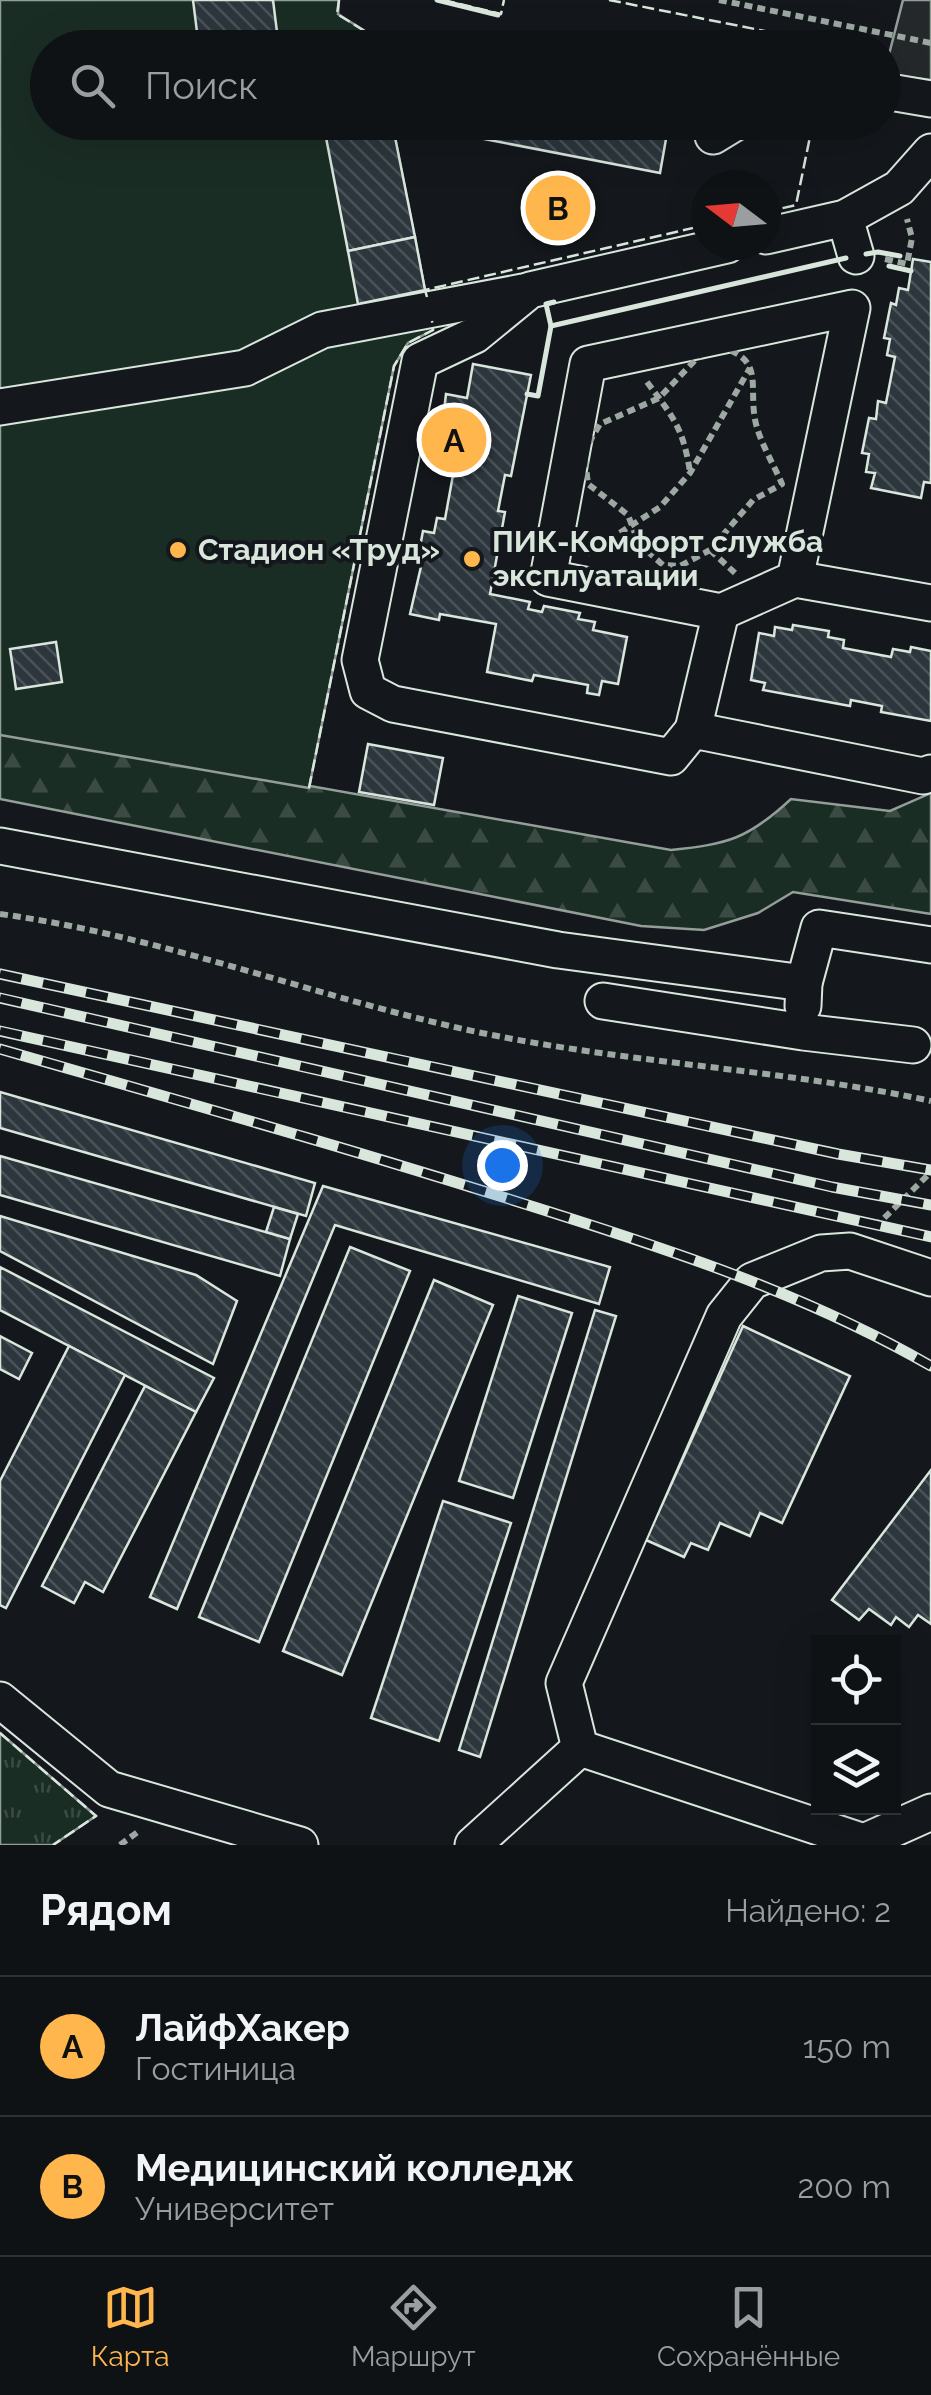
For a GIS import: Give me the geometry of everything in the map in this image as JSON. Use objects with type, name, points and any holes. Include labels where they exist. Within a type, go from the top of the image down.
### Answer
[{"type":"lane","points":[[901,94],[931,99]]},
{"type":"lane","points":[[781,233],[845,218],[899,188],[931,152]]},
{"type":"lane","points":[[845,218],[870,257]]},
{"type":"lane","points":[[0,407],[245,368],[322,330],[530,290],[691,253]]},
{"type":"lane","points":[[530,290],[475,335],[420,361],[360,660],[368,690],[393,704],[671,758],[693,730],[721,612]]},
{"type":"lane","points":[[795,579],[852,308],[588,364],[548,578],[721,612],[795,579],[931,603]]},
{"type":"lane","points":[[693,730],[922,776],[931,774]]},
{"type":"lane","points":[[0,846],[558,950],[804,983]]},
{"type":"lane","points":[[803,1032],[804,983],[819,928],[931,945]]},
{"type":"lane","points":[[603,1001],[914,1045]]},
{"type":"lane","points":[[580,1748],[564,1683],[724,1316],[752,1281],[820,1253],[850,1251],[931,1278]]},
{"type":"lane","points":[[0,1700],[110,1788],[300,1845]]},
{"type":"lane","points":[[580,1748],[864,1842],[931,1812]]},
{"type":"lane","points":[[473,1845],[580,1748]]},
{"type":"path","points":[[719,0],[867,30]]},
{"type":"path","points":[[901,37],[931,43]]},
{"type":"path","points":[[870,257],[907,264],[912,238],[899,188]]},
{"type":"path","points":[[718,347],[738,352],[751,366],[756,424],[782,484],[753,500],[710,550],[680,566],[664,565],[639,544],[628,515],[588,484],[584,451],[600,424],[659,398],[703,352],[718,347]]},
{"type":"path","points":[[627,356],[678,421],[690,473]]},
{"type":"path","points":[[548,578],[660,506],[690,473],[751,366]]},
{"type":"path","points":[[0,914],[58,922],[200,955],[450,1026],[650,1062],[864,1087],[931,1102]]},
{"type":"path","points":[[850,1251],[931,1172]]},
{"type":"green space","name":"Стадион «Труд»","points":[[0,0],[339,0],[338,14],[363,30],[30,30],[30,140],[395,140],[433,330],[408,343],[394,366],[309,788],[0,735]]},
{"type":"green space","points":[[0,731],[671,850],[736,837],[762,823],[791,799],[890,811],[931,793],[931,914],[793,892],[758,913],[704,930],[641,926],[0,799]]},
{"type":"green space","points":[[0,1733],[96,1816],[53,1845],[0,1845]]},
{"type":"shaded area","points":[[903,0],[931,0],[931,80],[901,76],[901,30],[895,30]]},
{"type":"building","points":[[193,0],[273,0],[277,30],[197,30]]},
{"type":"building","points":[[326,140],[396,140],[415,237],[348,251]]},
{"type":"building","points":[[489,140],[666,140],[660,173]]},
{"type":"building","points":[[415,237],[425,290],[358,304],[348,251]]},
{"type":"building","points":[[913,259],[931,262],[931,483],[924,482],[921,498],[871,488],[875,473],[866,472],[869,454],[862,453],[869,418],[876,419],[878,401],[886,403],[895,357],[887,355],[890,339],[884,338],[891,303],[896,305],[899,288],[908,290]]},
{"type":"building","points":[[473,364],[531,375],[511,476],[505,475],[498,511],[505,512],[490,594],[530,602],[528,609],[542,612],[544,606],[580,613],[578,619],[595,622],[593,630],[627,637],[618,684],[602,681],[599,695],[587,693],[588,685],[534,675],[532,681],[487,672],[496,624],[440,614],[439,620],[410,614],[423,558],[418,557],[423,531],[434,533],[437,518],[445,519],[455,464],[438,461],[446,436],[441,435],[446,394],[467,398]]},
{"type":"building","points":[[793,625],[829,631],[828,637],[844,640],[843,648],[891,657],[893,649],[931,651],[931,721],[881,712],[882,706],[851,700],[850,706],[763,690],[765,683],[751,680],[759,633],[774,636],[775,627],[792,630]]},
{"type":"building","points":[[56,642],[62,682],[16,689],[10,649]]},
{"type":"building","points":[[368,744],[443,758],[434,805],[359,792]]},
{"type":"building","points":[[0,1092],[315,1183],[306,1216],[0,1128]]},
{"type":"building","points":[[0,1156],[290,1239],[280,1276],[0,1195]]},
{"type":"building","points":[[323,1186],[610,1267],[599,1304],[335,1225],[177,1609],[150,1597]]},
{"type":"building","points":[[274,1207],[298,1214],[290,1239],[266,1232]]},
{"type":"building","points":[[0,1216],[196,1275],[237,1301],[213,1364],[0,1251]]},
{"type":"building","points":[[350,1247],[410,1271],[259,1642],[199,1617]]},
{"type":"building","points":[[0,1267],[214,1378],[196,1412],[0,1310]]},
{"type":"building","points":[[434,1280],[493,1305],[342,1675],[283,1651]]},
{"type":"building","points":[[518,1296],[572,1313],[513,1498],[459,1481]]},
{"type":"building","points":[[595,1310],[616,1316],[480,1757],[459,1750]]},
{"type":"building","points":[[743,1326],[850,1376],[782,1523],[760,1513],[750,1536],[720,1523],[708,1550],[691,1543],[684,1557],[646,1540]]},
{"type":"building","points":[[0,1336],[32,1353],[19,1379],[0,1369]]},
{"type":"building","points":[[69,1346],[125,1375],[6,1608],[0,1605],[0,1481]]},
{"type":"building","points":[[145,1386],[196,1412],[103,1592],[85,1582],[74,1603],[42,1586]]},
{"type":"building","points":[[931,1470],[931,1624],[918,1615],[909,1627],[896,1617],[891,1625],[869,1609],[859,1620],[832,1600]]},
{"type":"building","points":[[443,1501],[511,1523],[439,1741],[371,1718]]},
{"type":"railway","points":[[0,974],[838,1154],[931,1170]]},
{"type":"railway","points":[[0,998],[832,1187],[931,1205]]},
{"type":"railway","points":[[0,1031],[931,1237]]},
{"type":"railway","points":[[0,1049],[399,1165],[634,1239],[786,1295],[931,1366]]},
{"type":"fence","points":[[339,0],[337,14],[363,30]]},
{"type":"fence","points":[[443,0],[501,14],[504,0]]},
{"type":"fence","points":[[609,0],[760,30]]},
{"type":"fence","points":[[781,208],[796,205],[809,140]]},
{"type":"fence","points":[[427,297],[425,290],[691,228]]},
{"type":"fence","points":[[309,788],[394,366],[408,343],[433,330],[432,321]]},
{"type":"fence","points":[[0,1733],[96,1816],[53,1845]]},
{"type":"wall","points":[[437,0],[498,15]]},
{"type":"wall","points":[[866,254],[900,256]]},
{"type":"wall","points":[[527,394],[538,396],[551,326],[846,258]]},
{"type":"wall","points":[[889,266],[911,271]]},
{"type":"wall","points":[[551,326],[546,304],[554,302]]},
{"type":"place","name":"Медицинский колледж","points":[[558,208]]},
{"type":"place","name":"ЛайфХакер","points":[[454,440]]},
{"type":"place","name":"Стадион «Труд»","points":[[178,550]]},
{"type":"place","name":"ПИК-Комфорт служба эксплуатации","points":[[472,559]]}]
